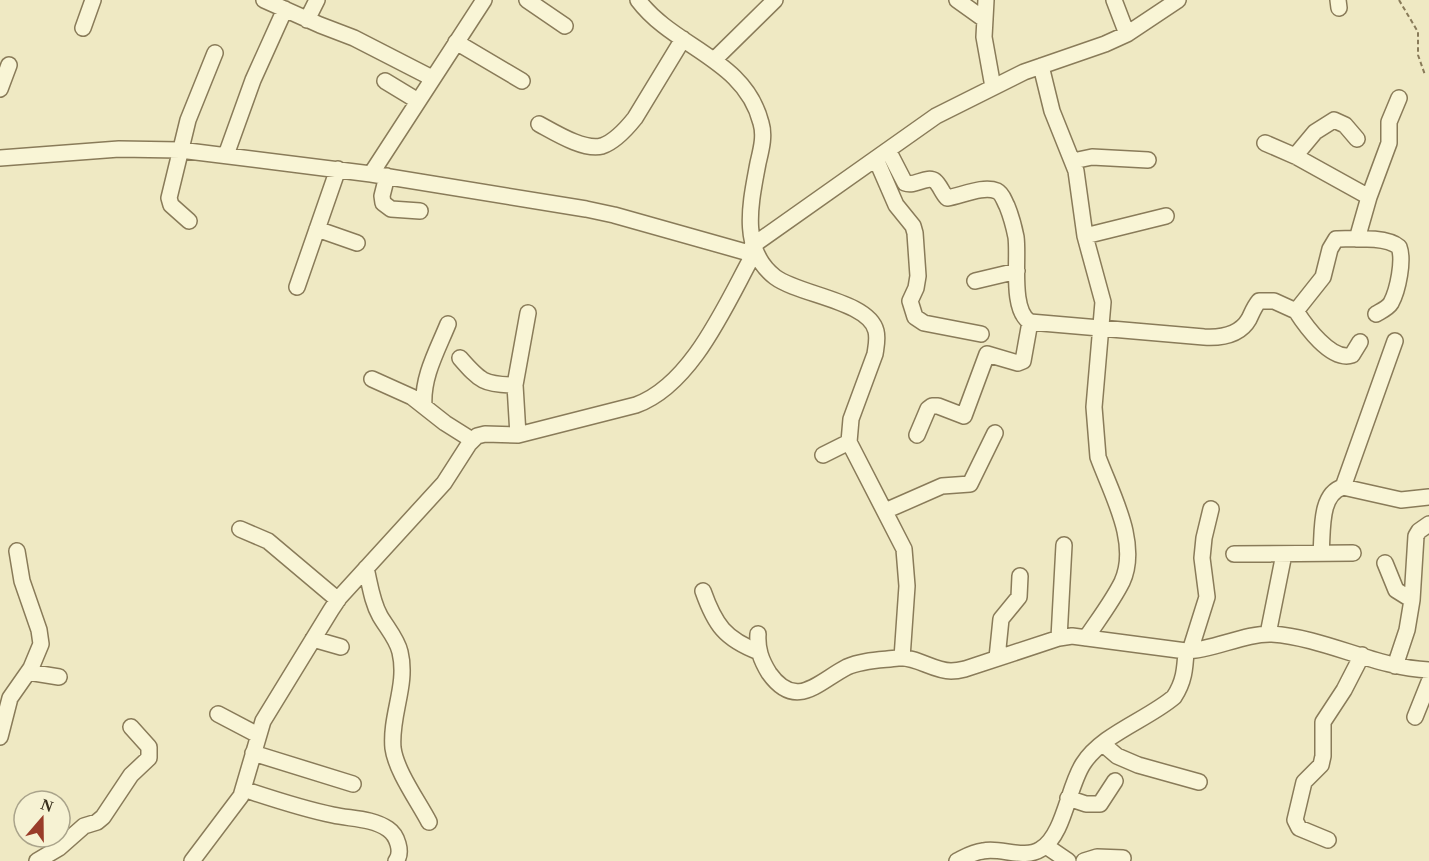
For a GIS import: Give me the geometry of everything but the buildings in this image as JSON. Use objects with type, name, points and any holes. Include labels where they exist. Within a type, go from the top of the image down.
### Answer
[{"type":"street","points":[[83,28],[93,0]]},
{"type":"street","points":[[264,0],[354,38],[432,78]]},
{"type":"street","points":[[308,20],[317,0]]},
{"type":"street","points":[[527,0],[565,26]]},
{"type":"street","points":[[638,0],[656,20],[726,68],[745,90],[761,122],[763,137],[750,213],[754,252],[766,268],[785,284],[855,309],[867,317],[876,329],[875,354],[851,419],[849,442],[900,539],[907,570],[902,658]]},
{"type":"street","points":[[715,59],[775,0]]},
{"type":"street","points":[[957,0],[984,20]]},
{"type":"street","points":[[986,0],[984,37],[993,87]]},
{"type":"street","points":[[1114,0],[1127,34]]},
{"type":"street","points":[[192,861],[241,796],[258,735],[269,710],[338,600],[444,483],[472,440],[485,434],[518,435],[648,400],[683,371],[696,355],[754,252],[882,154],[936,116],[1041,66],[1127,34],[1179,0]]},
{"type":"street","points":[[371,174],[479,2]]},
{"type":"street","points":[[226,154],[254,80],[285,9]]},
{"type":"street","points":[[538,124],[571,140],[591,146],[601,146],[609,142],[625,130],[635,118],[683,39]]},
{"type":"street","points":[[456,42],[522,81]]},
{"type":"street","points":[[189,221],[171,205],[169,198],[188,120],[215,53]]},
{"type":"street","points":[[0,89],[9,65]]},
{"type":"street","points":[[1041,66],[1052,111],[1073,160],[1085,236],[1103,302],[1094,407],[1096,446],[1125,535],[1127,565],[1123,580],[1086,638]]},
{"type":"street","points":[[385,81],[418,101]]},
{"type":"street","points":[[1357,239],[1369,197],[1389,143],[1389,122],[1399,98]]},
{"type":"street","points":[[1295,156],[1315,132],[1334,120],[1346,125],[1357,139]]},
{"type":"street","points":[[1265,143],[1295,156],[1369,197]]},
{"type":"street","points":[[0,158],[119,149],[180,150],[226,154],[387,176],[614,215],[754,252]]},
{"type":"street","points":[[882,154],[905,183],[910,185],[931,179],[947,198],[987,189],[1001,194],[1011,217],[1016,238],[1018,297],[1023,315],[1030,322],[1216,338],[1240,329],[1248,321],[1259,301],[1274,301],[1296,311],[1316,338],[1341,356],[1352,355],[1360,342]]},
{"type":"street","points":[[882,154],[896,205],[913,226],[918,276],[910,301],[915,317],[924,323],[981,334]]},
{"type":"street","points":[[1073,160],[1092,157],[1148,160]]},
{"type":"street","points":[[297,287],[338,169]]},
{"type":"street","points":[[387,176],[381,196],[383,203],[391,209],[420,211]]},
{"type":"street","points":[[1085,236],[1166,216]]},
{"type":"street","points":[[317,229],[357,243]]},
{"type":"street","points":[[1296,311],[1323,277],[1332,243],[1336,239],[1357,239],[1392,242],[1399,247],[1401,253],[1402,258],[1390,305],[1376,314]]},
{"type":"street","points":[[975,281],[1017,271]]},
{"type":"street","points":[[518,435],[514,385],[528,313]]},
{"type":"street","points":[[917,435],[924,417],[932,406],[938,406],[963,416],[987,354],[1018,363],[1023,361],[1030,322]]},
{"type":"street","points":[[424,406],[423,396],[428,374],[448,324]]},
{"type":"street","points":[[1343,487],[1395,341]]},
{"type":"street","points":[[460,358],[483,382],[494,385],[514,385]]},
{"type":"street","points":[[372,379],[403,392],[452,429],[472,440]]},
{"type":"street","points":[[885,511],[942,486],[970,484],[996,433]]},
{"type":"street","points":[[823,455],[849,442]]},
{"type":"street","points":[[1321,553],[1326,506],[1335,489],[1343,487],[1401,500],[1429,497]]},
{"type":"street","points":[[1037,853],[1055,834],[1068,798],[1091,753],[1174,697],[1181,687],[1188,651],[1207,597],[1202,558],[1211,509]]},
{"type":"street","points":[[1395,666],[1407,630],[1412,600],[1416,536],[1429,524]]},
{"type":"street","points":[[240,529],[268,541],[338,600]]},
{"type":"street","points":[[1059,638],[1064,545]]},
{"type":"street","points":[[0,737],[10,698],[37,657],[41,644],[39,630],[22,581],[17,551]]},
{"type":"street","points":[[1234,554],[1353,553]]},
{"type":"street","points":[[1268,634],[1284,554]]},
{"type":"street","points":[[1385,563],[1396,590],[1412,600]]},
{"type":"street","points":[[366,568],[371,593],[380,616],[400,649],[402,662],[403,676],[395,719],[393,747],[397,763],[429,822]]},
{"type":"street","points":[[997,658],[1001,620],[1019,597],[1020,576]]},
{"type":"street","points":[[703,591],[711,614],[728,636],[759,652]]},
{"type":"street","points":[[758,634],[757,648],[766,668],[785,690],[795,693],[820,685],[858,663],[902,658],[951,671],[965,669],[1059,638],[1086,638],[1188,651],[1268,634],[1282,635],[1407,669],[1429,670]]},
{"type":"street","points":[[313,639],[341,648]]},
{"type":"street","points":[[1328,840],[1299,828],[1294,819],[1304,783],[1320,765],[1323,756],[1323,722],[1344,690],[1362,655]]},
{"type":"street","points":[[28,672],[59,676]]},
{"type":"street","points":[[1415,717],[1429,682]]},
{"type":"street","points":[[218,714],[258,735]]},
{"type":"street","points":[[37,861],[59,848],[84,826],[97,822],[103,817],[131,775],[149,758],[148,747],[131,727]]},
{"type":"street","points":[[1103,744],[1118,756],[1138,765],[1199,782]]},
{"type":"street","points":[[253,753],[352,784]]},
{"type":"street","points":[[1068,798],[1086,804],[1100,804],[1115,781]]},
{"type":"street","points":[[243,789],[332,815],[380,825],[390,830],[396,839],[400,849],[396,861]]},
{"type":"street","points":[[957,861],[982,851],[993,850],[1037,853],[1068,861]]},
{"type":"street","points":[[1084,861],[1097,857],[1124,858]]},
{"type":"path","points":[[1399,0],[1418,32],[1418,55],[1425,75]]}]
